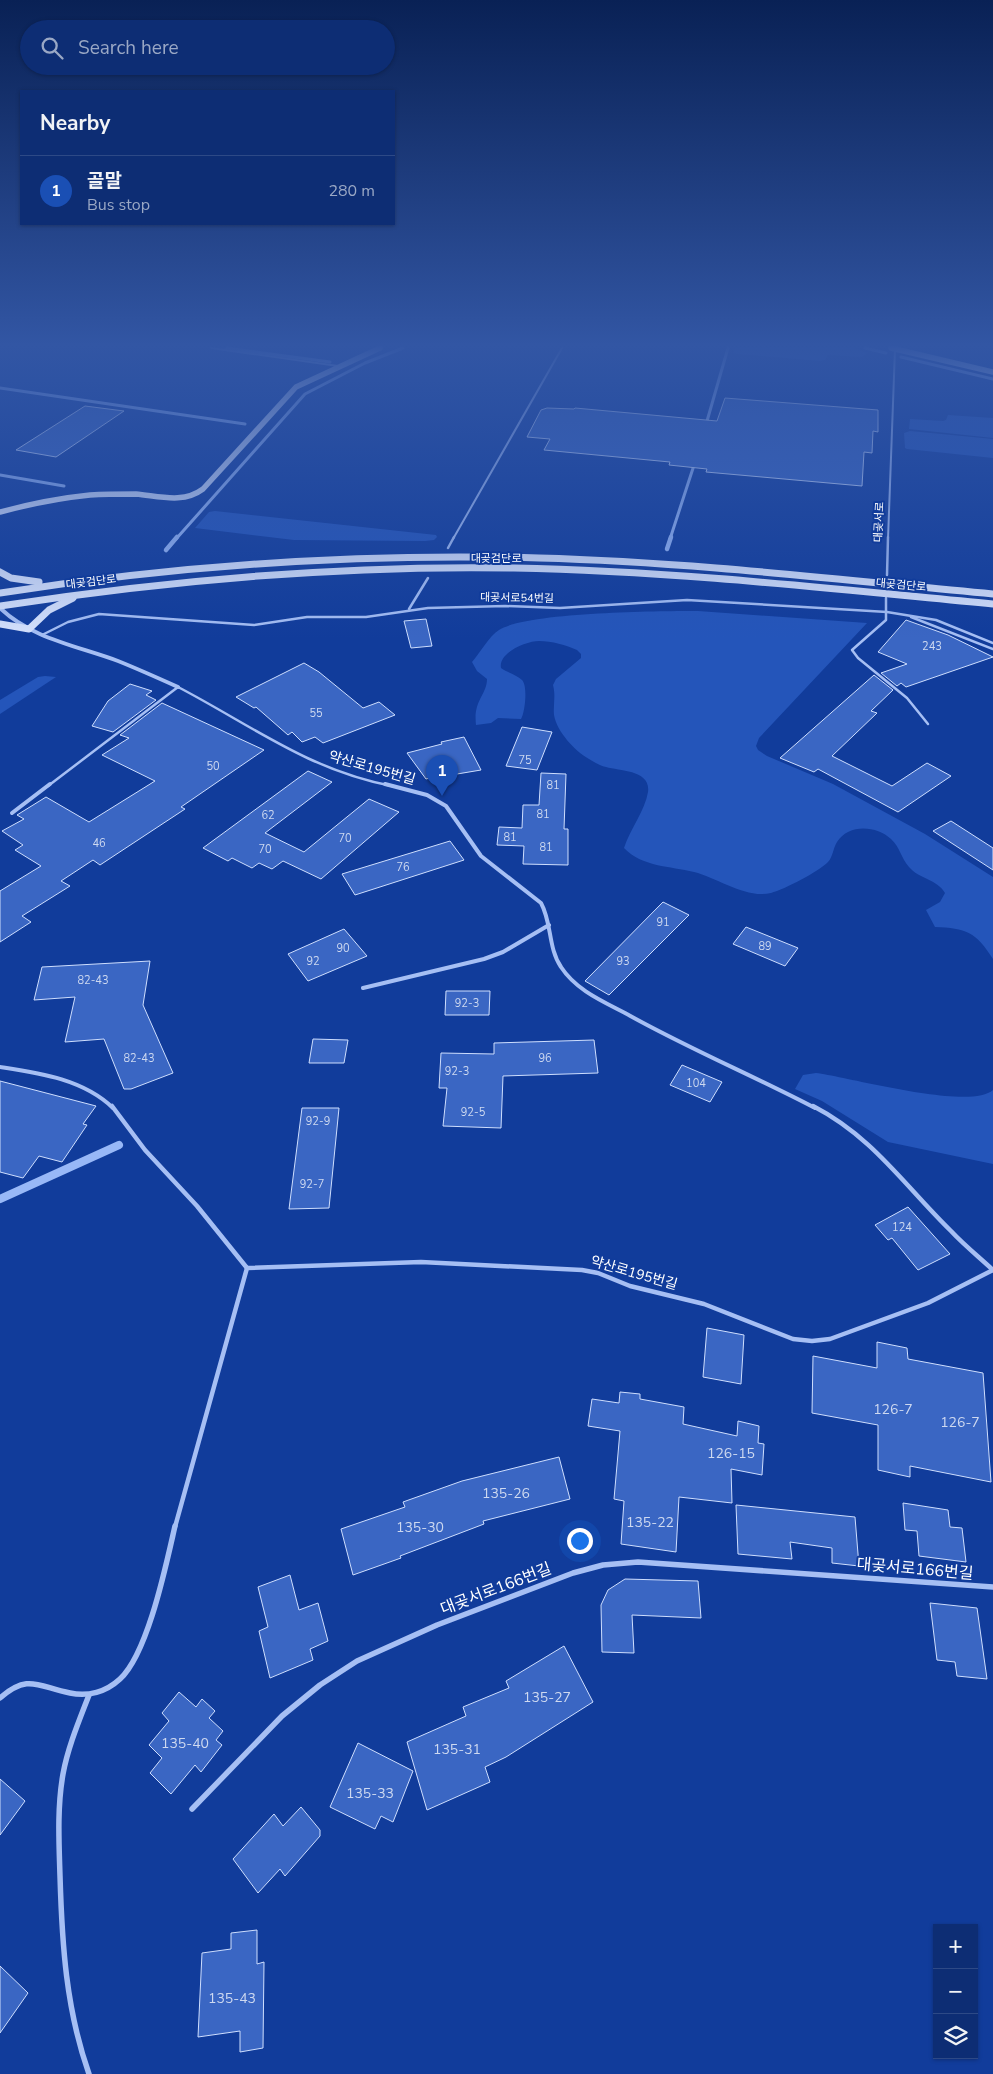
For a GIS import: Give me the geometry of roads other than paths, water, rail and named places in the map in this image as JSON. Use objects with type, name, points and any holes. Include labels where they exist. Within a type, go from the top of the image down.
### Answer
[{"type":"main road","points":[[0,512],[51,500],[82,497],[132,494],[180,498],[194,495],[203,489],[242,445]]},
{"type":"main road","name":"대곶검단로","points":[[0,593],[55,584],[200,568],[426,558],[500,558],[700,568],[993,594]]},
{"type":"main road","name":"대곶검단로","points":[[0,607],[88,592],[197,581],[328,572],[514,568],[734,580],[993,604]]},
{"type":"main road","points":[[0,572],[11,578],[55,584]]},
{"type":"main road","points":[[0,624],[29,628],[49,610],[88,592]]},
{"type":"street","name":"약산로195번길","points":[[0,607],[4,614],[42,635],[119,662],[178,687]]},
{"type":"lane","points":[[448,548],[507,445]]},
{"type":"lane","name":"대곶서로","points":[[887,575],[890,445]]},
{"type":"lane","points":[[409,609],[428,578]]},
{"type":"lane","points":[[886,598],[886,620],[852,650],[858,658],[907,698],[928,724]]},
{"type":"lane","name":"대곶서로54번길","points":[[42,635],[68,622],[99,614],[254,626],[307,618],[366,617],[409,609],[487,606],[585,607],[688,600],[887,612],[936,620],[993,643]]},
{"type":"lane","points":[[907,616],[993,649]]},
{"type":"lane","points":[[12,813],[178,687]]},
{"type":"lane","name":"약산로195번길","points":[[178,687],[273,743],[328,768],[439,801],[446,806],[481,856],[540,903],[547,914],[550,925],[550,940],[561,967],[580,988],[675,1041],[783,1092],[849,1127],[885,1159],[951,1232],[993,1270],[928,1303],[830,1339],[812,1341],[793,1339],[704,1304],[630,1286],[598,1273],[582,1270],[421,1262],[247,1268]]},
{"type":"lane","points":[[363,988],[484,959],[503,952],[550,925]]},
{"type":"lane","points":[[0,1067],[41,1074],[83,1088],[98,1095],[113,1107],[126,1120],[139,1142],[190,1198],[247,1268],[139,1652],[132,1667],[119,1680],[106,1689],[89,1695],[74,1696],[30,1681],[18,1683],[0,1698]]},
{"type":"lane","name":"대곶서로166번길","points":[[192,1810],[282,1716],[320,1685],[357,1661],[437,1625],[573,1573],[603,1565],[638,1562],[993,1587]]},
{"type":"lane","points":[[89,1695],[70,1748],[64,1773],[59,1811],[62,1961],[70,2006],[82,2056],[89,2074]]},
{"type":"waterway","points":[[176,539],[260,445]]},
{"type":"waterway","points":[[670,539],[696,459]]},
{"type":"waterway","points":[[0,475],[64,486]]},
{"type":"waterway","points":[[166,550],[177,537]]},
{"type":"waterway","points":[[667,549],[671,537]]},
{"type":"waterway","points":[[0,1199],[119,1145]]},
{"type":"place","name":"골말","points":[[442,796]]}]
